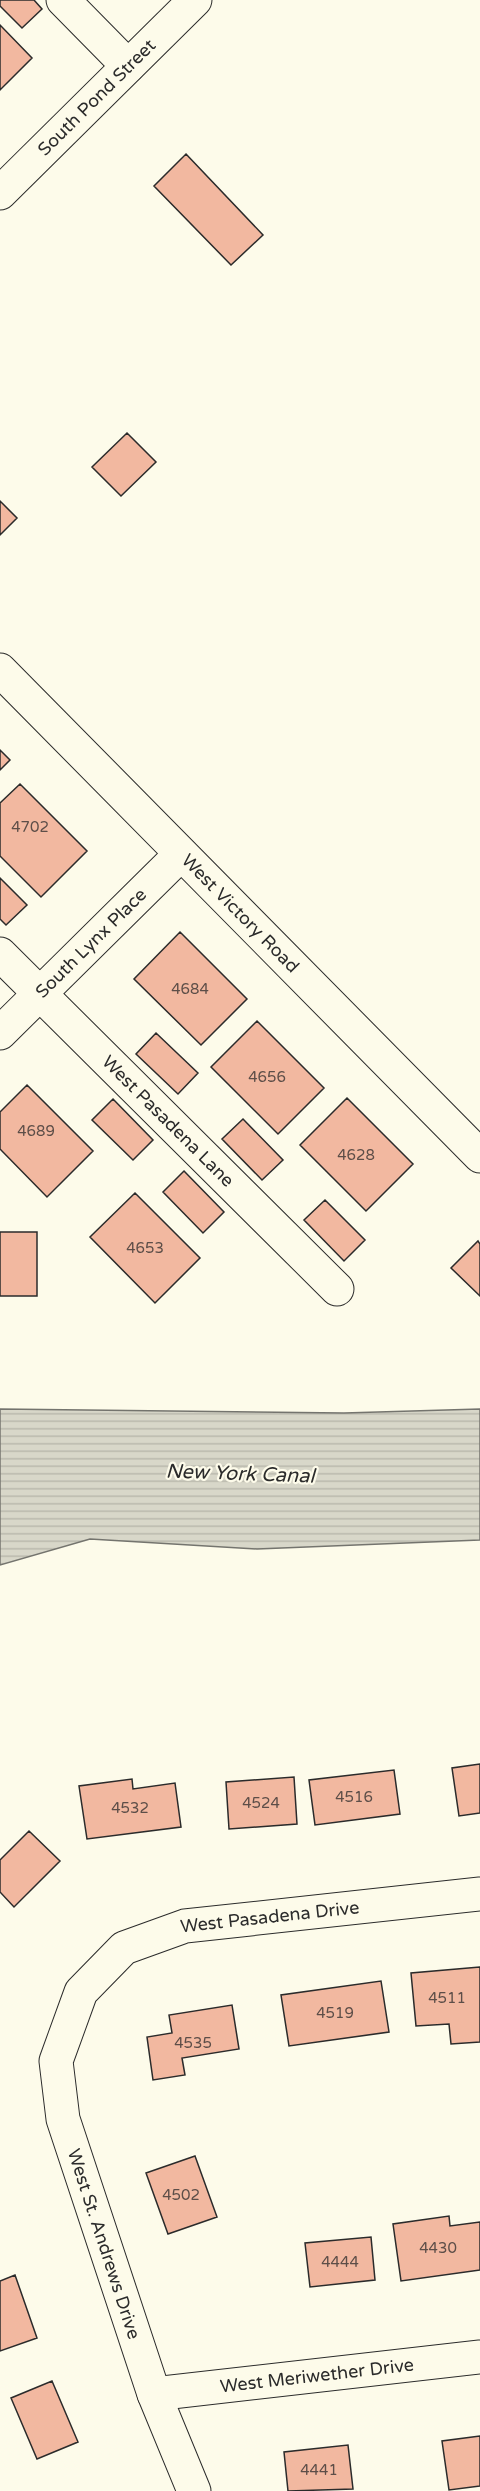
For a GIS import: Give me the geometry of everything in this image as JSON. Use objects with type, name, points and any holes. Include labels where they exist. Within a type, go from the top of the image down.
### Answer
[{"type":"street","points":[[63,0],[129,66]]},
{"type":"street","name":"South Pond Street","points":[[0,193],[195,0]]},
{"type":"street","name":"West Victory Road","points":[[0,670],[480,1156]]},
{"type":"street","name":"South Lynx Place","points":[[0,1033],[181,854]]},
{"type":"street","name":"West Pasadena Lane","points":[[0,954],[337,1289]]},
{"type":"street","name":"West Pasadena Drive","points":[[81,1992],[124,1948],[185,1926],[480,1894]]},
{"type":"street","name":"West St. Andrews Drive","points":[[81,1992],[56,2061],[63,2119],[154,2394],[194,2491]]},
{"type":"street","name":"West Meriwether Drive","points":[[154,2394],[480,2357]]},
{"type":"water","name":"New York Canal","points":[[0,1409],[344,1413],[480,1409],[480,1540],[257,1549],[90,1539],[0,1565]]},
{"type":"building","points":[[0,0],[34,0],[42,9],[22,28],[0,6]]},
{"type":"building","points":[[0,25],[32,58],[0,90]]},
{"type":"building","points":[[186,154],[263,235],[231,265],[154,186]]},
{"type":"building","points":[[127,433],[156,462],[121,496],[92,467]]},
{"type":"building","points":[[0,501],[17,518],[0,535]]},
{"type":"building","points":[[0,750],[10,760],[0,770]]},
{"type":"building","points":[[20,784],[87,851],[41,897],[0,856],[0,803]]},
{"type":"building","points":[[0,878],[27,905],[6,925],[0,919]]},
{"type":"building","points":[[180,932],[247,999],[201,1045],[134,979]]},
{"type":"building","points":[[257,1021],[324,1088],[278,1134],[211,1067]]},
{"type":"building","points":[[156,1033],[198,1073],[178,1094],[136,1054]]},
{"type":"building","points":[[27,1085],[93,1151],[47,1197],[0,1149],[0,1112]]},
{"type":"building","points":[[347,1098],[413,1164],[366,1211],[300,1145]]},
{"type":"building","points":[[113,1099],[153,1140],[133,1160],[92,1120]]},
{"type":"building","points":[[243,1119],[283,1160],[262,1180],[222,1139]]},
{"type":"building","points":[[184,1171],[224,1212],[203,1233],[163,1192]]},
{"type":"building","points":[[135,1193],[200,1258],[155,1303],[90,1237]]},
{"type":"building","points":[[325,1200],[365,1240],[344,1261],[304,1220]]},
{"type":"building","points":[[0,1232],[37,1232],[37,1296],[0,1296]]},
{"type":"building","points":[[478,1241],[480,1244],[480,1296],[451,1268]]},
{"type":"building","points":[[480,1764],[480,1813],[459,1816],[452,1768]]},
{"type":"building","points":[[394,1770],[400,1814],[315,1825],[309,1780]]},
{"type":"building","points":[[294,1777],[297,1824],[229,1829],[226,1782]]},
{"type":"building","points":[[132,1779],[133,1789],[175,1783],[181,1827],[87,1839],[79,1786]]},
{"type":"building","points":[[29,1831],[60,1861],[14,1907],[0,1892],[0,1860]]},
{"type":"building","points":[[480,1967],[480,2042],[451,2044],[449,2024],[416,2026],[411,1973]]},
{"type":"building","points":[[381,1981],[389,2032],[289,2046],[281,1995]]},
{"type":"building","points":[[232,2005],[239,2049],[182,2058],[185,2075],[153,2080],[147,2037],[172,2033],[169,2015]]},
{"type":"building","points":[[195,2156],[217,2217],[168,2234],[146,2173]]},
{"type":"building","points":[[449,2216],[450,2226],[480,2222],[480,2270],[401,2281],[393,2224]]},
{"type":"building","points":[[371,2237],[375,2280],[310,2287],[305,2243]]},
{"type":"building","points":[[15,2275],[37,2338],[0,2351],[0,2281]]},
{"type":"building","points":[[52,2381],[78,2442],[37,2459],[11,2398]]},
{"type":"building","points":[[480,2436],[480,2486],[449,2490],[442,2441]]},
{"type":"building","points":[[348,2445],[353,2489],[288,2491],[284,2452]]}]
